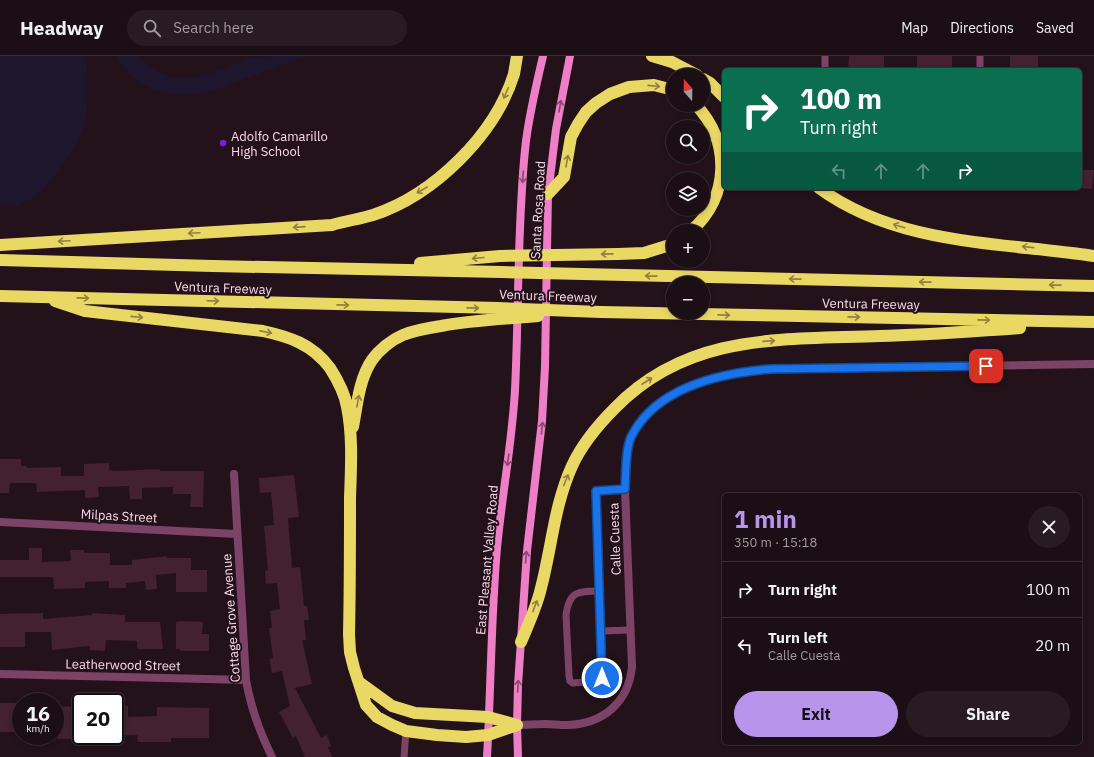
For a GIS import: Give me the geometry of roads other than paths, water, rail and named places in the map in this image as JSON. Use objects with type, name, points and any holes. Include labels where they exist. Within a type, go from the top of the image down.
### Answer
[{"type":"highway","points":[[0,245],[332,225],[374,215],[400,203],[430,186],[460,160],[483,132],[502,102],[514,74],[517,56]]},
{"type":"highway","points":[[652,56],[672,62],[684,68]]},
{"type":"highway","points":[[710,83],[722,95]]},
{"type":"highway","points":[[548,194],[564,177],[571,136],[582,118],[596,103],[610,94],[629,87],[654,85],[666,88]]},
{"type":"highway","points":[[699,224],[718,194],[721,174],[720,147],[715,132],[703,112]]},
{"type":"highway","points":[[822,190],[874,218],[906,229],[938,236],[1094,256]]},
{"type":"highway","points":[[360,268],[500,256],[644,253],[666,247]]},
{"type":"highway","name":"Ventura Freeway","points":[[0,260],[1094,286]]},
{"type":"highway","name":"Ventura Freeway","points":[[0,296],[498,308],[601,312],[1090,322]]},
{"type":"highway","points":[[44,298],[85,311],[263,331],[286,336],[303,344],[318,356],[330,368],[342,390],[347,406],[351,440],[350,652],[366,705],[378,717],[406,731],[455,736],[488,735],[517,725]]},
{"type":"highway","points":[[351,440],[362,383],[367,370],[372,360],[380,351],[402,336],[419,330],[453,324],[487,320],[601,312]]},
{"type":"highway","points":[[521,642],[541,589],[561,494],[573,464],[588,439],[604,418],[622,400],[664,370],[687,359],[715,349],[749,342],[932,335],[1090,322]]},
{"type":"highway","points":[[359,682],[392,706],[415,713],[488,717],[517,725]]},
{"type":"main road","name":"Santa Rosa Road","points":[[516,366],[520,212],[525,150],[528,125],[543,56]]},
{"type":"main road","name":"Santa Rosa Road","points":[[521,642],[526,552],[540,445],[545,367],[548,194],[556,129],[570,56]]},
{"type":"main road","name":"East Pleasant Valley Road","points":[[487,757],[497,549],[510,450],[516,366]]},
{"type":"main road","points":[[518,757],[517,725],[521,642]]},
{"type":"street","name":"Calle Cuesta","points":[[517,725],[566,725],[575,724],[602,716],[614,707],[623,695],[630,680],[632,667],[625,489],[626,463],[631,438],[644,418],[664,401],[689,386],[717,377],[742,372],[771,369],[1094,364]]},
{"type":"street","name":"Cottage Grove Avenue","points":[[234,474],[246,680],[256,723],[272,757]]},
{"type":"street","name":"Milpas Street","points":[[0,522],[237,534]]},
{"type":"street","name":"Leatherwood Street","points":[[0,674],[246,680]]},
{"type":"lane","points":[[825,56],[825,68]]},
{"type":"lane","points":[[980,56],[980,68]]},
{"type":"lane","points":[[600,591],[584,591],[577,593],[570,600],[567,609],[566,616],[569,676],[571,682],[595,682],[600,681],[602,678],[600,591],[596,491],[625,489]]},
{"type":"lane","points":[[601,631],[630,630]]},
{"type":"lane","points":[[404,757],[406,731]]},
{"type":"place","name":"Adolfo Camarillo High School","points":[[223,143]]}]
